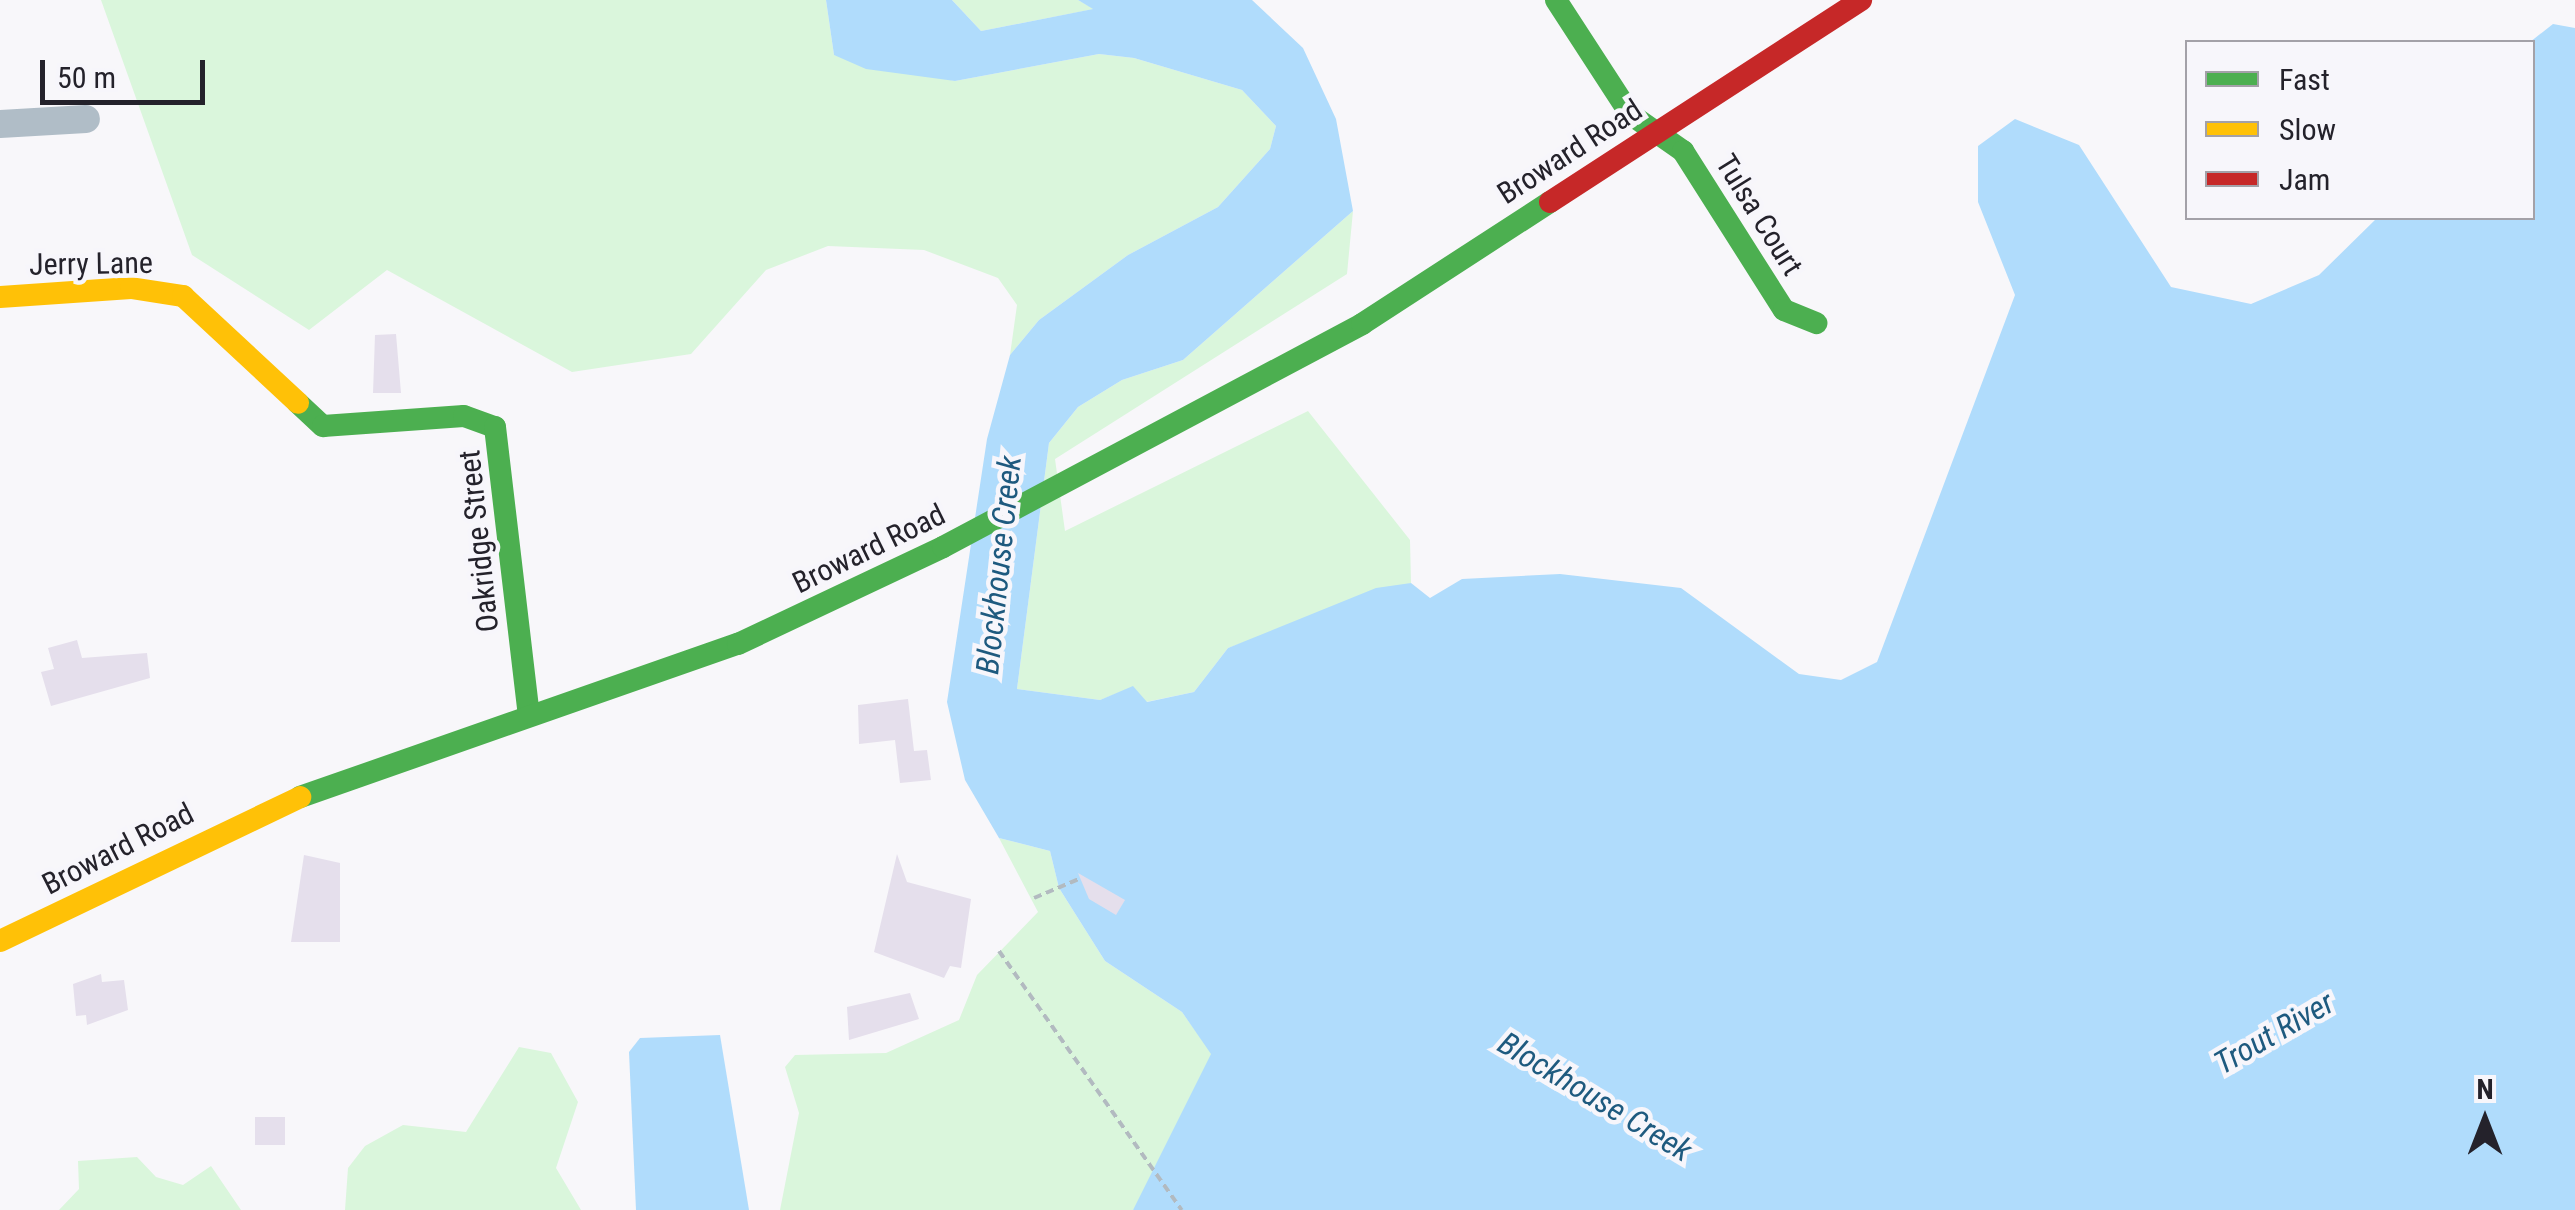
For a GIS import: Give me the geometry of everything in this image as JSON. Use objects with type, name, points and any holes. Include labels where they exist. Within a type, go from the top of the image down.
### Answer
[{"type":"main road","name":"Tulsa Court","points":[[1556,0],[1630,114],[1683,151],[1784,310],[1816,323]]},
{"type":"main road","name":"Broward Road","points":[[0,941],[275,806],[738,644],[943,547],[1346,333],[1861,0]]},
{"type":"main road","name":"Jerry Lane","points":[[0,297],[131,288],[183,296]]},
{"type":"main road","name":"Oakridge Street","points":[[183,296],[323,426],[464,416],[495,427],[529,716]]},
{"type":"street","points":[[0,124],[86,119]]},
{"type":"path","points":[[1034,898],[1079,879]]},
{"type":"path","points":[[999,951],[1182,1210]]},
{"type":"green space","points":[[101,0],[826,0],[834,55],[955,81],[1099,54],[1134,58],[1242,90],[1276,126],[1270,149],[1218,207],[1128,255],[1039,320],[1010,355],[1017,305],[998,278],[924,250],[828,246],[766,270],[691,354],[572,372],[387,270],[309,330],[192,255]]},
{"type":"green space","points":[[952,0],[1078,0],[1094,9],[981,31]]},
{"type":"green space","points":[[1353,211],[1347,274],[1055,459],[1065,531],[1308,411],[1410,540],[1411,583],[1228,648],[1194,692],[1146,702],[1133,687],[1100,700],[1017,689],[1049,443],[1078,407],[1122,380],[1183,360]]},
{"type":"green space","points":[[999,838],[1050,851],[1059,888],[1105,961],[1182,1012],[1212,1054],[1144,1197],[1133,1210],[780,1210],[799,1113],[785,1067],[795,1055],[886,1053],[959,1020],[977,975],[1038,912]]},
{"type":"green space","points":[[519,1047],[551,1053],[578,1102],[556,1168],[581,1210],[345,1210],[348,1168],[365,1146],[403,1125],[466,1132]]},
{"type":"green space","points":[[137,1157],[156,1177],[183,1185],[211,1166],[241,1210],[59,1210],[79,1189],[78,1161]]},
{"type":"water","points":[[826,0],[952,0],[981,31],[1093,9],[1078,0],[1252,0],[1303,48],[1336,119],[1353,211],[1183,360],[1122,380],[1078,407],[1049,443],[1017,689],[1100,700],[1133,686],[1147,702],[1194,692],[1228,648],[1376,588],[1411,583],[1430,598],[1462,579],[1560,574],[1681,588],[1799,674],[1841,680],[1877,662],[2015,295],[1978,202],[1978,146],[2015,119],[2079,145],[2171,287],[2251,304],[2319,275],[2375,220],[2535,220],[2533,40],[2553,24],[2575,28],[2575,1210],[1133,1210],[1211,1054],[1182,1012],[1105,961],[1059,888],[1050,851],[999,838],[965,780],[947,702],[987,439],[1010,355],[1039,320],[1128,255],[1218,207],[1270,149],[1276,126],[1242,90],[1134,58],[1099,54],[955,81],[866,69],[834,55]]},
{"type":"water","points":[[720,1035],[749,1210],[636,1210],[629,1052],[640,1038]]},
{"type":"building","points":[[396,334],[401,393],[373,393],[375,335]]},
{"type":"building","points":[[77,640],[82,658],[147,653],[150,678],[51,706],[41,672],[54,669],[48,648]]},
{"type":"building","points":[[908,699],[914,751],[927,750],[931,780],[900,783],[895,740],[859,744],[858,705]]},
{"type":"building","points":[[897,854],[907,882],[971,899],[961,968],[950,966],[944,978],[874,952]]},
{"type":"building","points":[[304,855],[340,863],[340,942],[291,942]]},
{"type":"building","points":[[1078,873],[1125,900],[1116,915],[1089,899]]},
{"type":"building","points":[[101,974],[102,982],[124,980],[128,1010],[87,1025],[86,1015],[76,1016],[73,984]]},
{"type":"building","points":[[910,993],[919,1019],[849,1040],[847,1007]]},
{"type":"building","points":[[255,1117],[285,1117],[285,1145],[255,1145]]},
{"type":"traffic: fast","points":[[1556,0],[1630,114],[1683,151],[1784,310],[1816,323]]},
{"type":"traffic: fast","points":[[300,797],[738,644],[943,547],[1362,324],[1550,202]]},
{"type":"traffic: fast","points":[[298,403],[323,426],[464,416],[495,427],[529,716]]},
{"type":"traffic: slow","points":[[0,297],[131,288],[183,296],[298,403]]},
{"type":"traffic: slow","points":[[0,941],[300,797]]},
{"type":"traffic: jam","points":[[1550,202],[1861,0]]},
{"type":"water label","name":"Blockhouse Creek","points":[[999,565]]},
{"type":"water label","name":"Trout River","points":[[2274,1033]]},
{"type":"water label","name":"Blockhouse Creek","points":[[1595,1097]]}]
